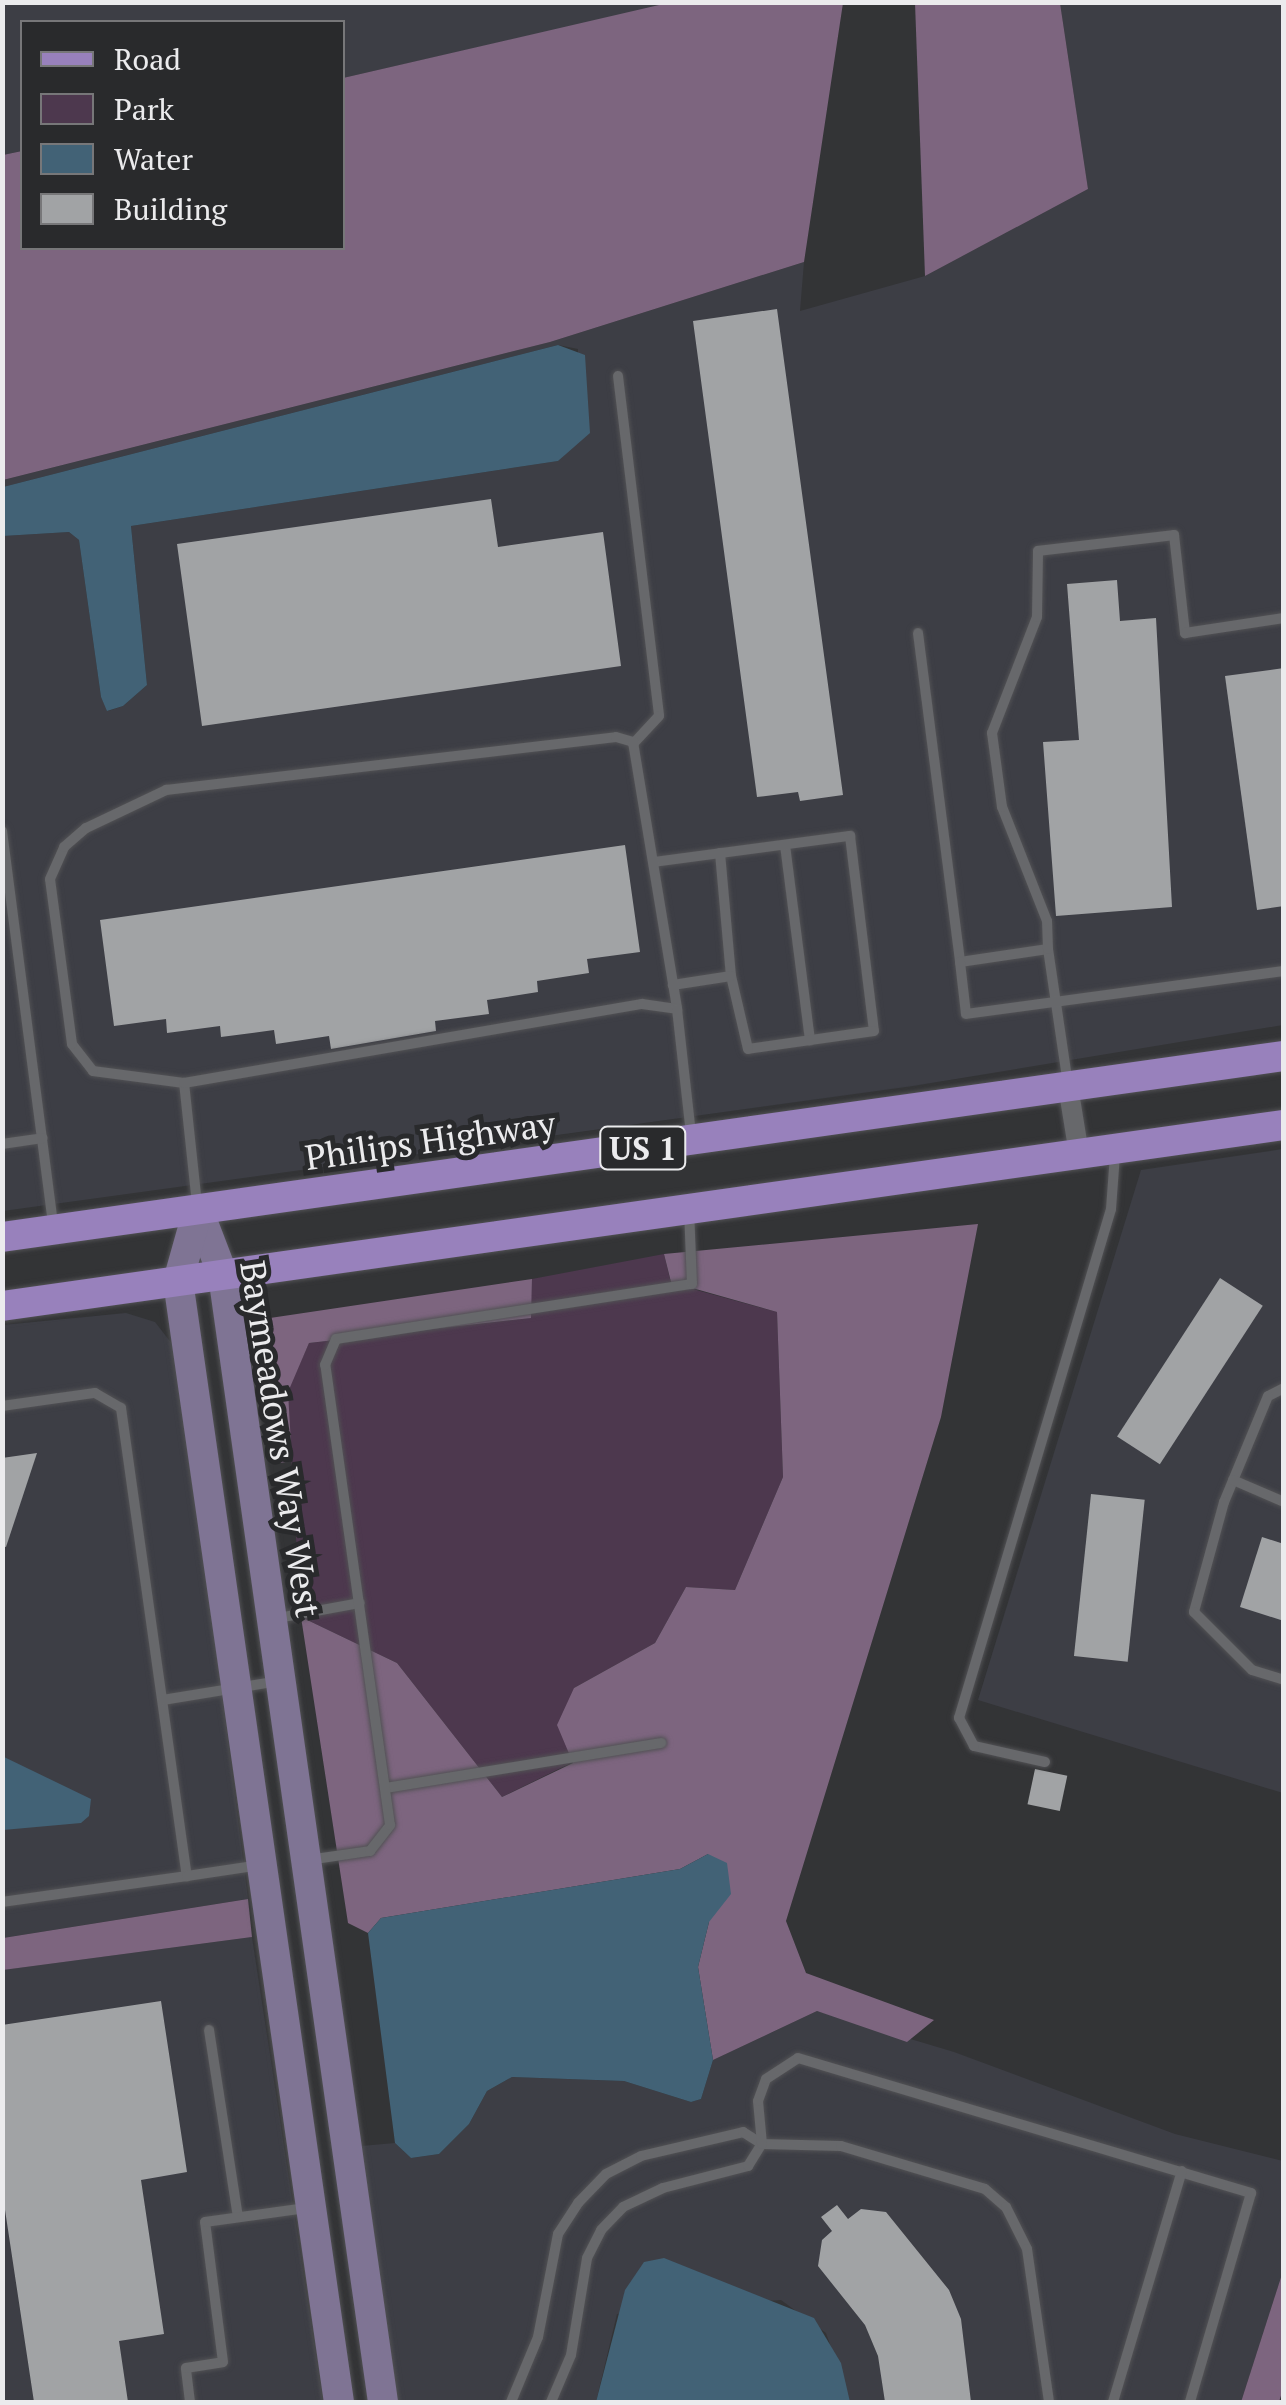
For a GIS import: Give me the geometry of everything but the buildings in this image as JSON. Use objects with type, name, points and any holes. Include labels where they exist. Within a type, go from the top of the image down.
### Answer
[{"type":"main road","name":"Philips Highway","points":[[2,1237],[1284,1056]]},
{"type":"main road","name":"US 1","points":[[2,1306],[1284,1125]]},
{"type":"street","points":[[1068,1086],[1080,1154]]},
{"type":"street","name":"Baymeadows Way West","points":[[198,1210],[223,1275],[383,2402]]},
{"type":"street","name":"Baymeadows Way West","points":[[198,1210],[178,1281],[339,2402]]},
{"type":"lane","points":[[618,376],[659,716],[634,744]]},
{"type":"lane","points":[[1068,1086],[1047,921],[1002,807],[992,734],[1037,617],[1038,551],[1174,534],[1185,633],[1284,618]]},
{"type":"lane","points":[[918,632],[966,1014],[1284,971]]},
{"type":"lane","points":[[634,744],[616,737],[166,790],[86,828],[64,847],[50,880],[72,1044],[93,1070],[184,1083],[642,1004],[677,1009]]},
{"type":"lane","points":[[634,744],[677,1009],[692,1141]]},
{"type":"lane","points":[[2,831],[54,1230]]},
{"type":"lane","points":[[654,862],[850,836],[874,1031],[748,1049],[731,976],[720,854]]},
{"type":"lane","points":[[785,845],[810,1040]]},
{"type":"lane","points":[[960,962],[1048,948]]},
{"type":"lane","points":[[673,985],[731,976]]},
{"type":"lane","points":[[184,1083],[198,1210]]},
{"type":"lane","points":[[2,1144],[43,1138]]},
{"type":"lane","points":[[1045,1762],[974,1746],[959,1718],[1110,1209],[1115,1149]]},
{"type":"lane","points":[[306,1860],[370,1851],[390,1825],[325,1365],[336,1340],[358,1331],[692,1284],[689,1209]]},
{"type":"lane","points":[[1284,1388],[1268,1396],[1233,1480],[1194,1612],[1252,1670],[1284,1680]]},
{"type":"lane","points":[[2,1406],[95,1394],[121,1408],[187,1876]]},
{"type":"lane","points":[[1233,1480],[1284,1502]]},
{"type":"lane","points":[[272,1619],[360,1603]]},
{"type":"lane","points":[[163,1700],[280,1681]]},
{"type":"lane","points":[[386,1788],[661,1743]]},
{"type":"lane","points":[[2,1902],[262,1864]]},
{"type":"lane","points":[[208,2030],[238,2217]]},
{"type":"lane","points":[[551,2402],[571,2355],[587,2258],[601,2230],[622,2207],[664,2188],[748,2166],[762,2144],[758,2102],[766,2079],[780,2064],[816,2059],[1252,2193],[1190,2402]]},
{"type":"lane","points":[[511,2402],[538,2337],[558,2234],[596,2184],[641,2156],[743,2132],[762,2144],[842,2146],[985,2189],[1006,2207],[1027,2250],[1049,2402]]},
{"type":"lane","points":[[1113,2402],[1182,2171]]},
{"type":"lane","points":[[190,2402],[186,2368],[224,2362],[205,2222],[312,2207]]},
{"type":"shaded area","points":[[672,2],[843,3],[804,262],[550,342],[3,480],[3,155],[20,151],[20,250],[345,250],[345,78]]},
{"type":"shaded area","points":[[2,3],[672,3],[345,78],[345,20],[20,20],[20,151],[3,155]]},
{"type":"shaded area","points":[[915,3],[1060,3],[1088,189],[925,276]]},
{"type":"shaded area","points":[[1060,3],[1283,3],[1283,1025],[913,1086],[3,1211],[3,536],[69,532],[79,540],[101,697],[108,711],[123,706],[147,685],[131,526],[558,461],[576,443],[578,349],[558,345],[3,487],[3,480],[550,342],[804,262],[800,311],[925,276],[1088,189]]},
{"type":"shaded area","points":[[1283,1149],[1283,1793],[978,1700],[1141,1170]]},
{"type":"shaded area","points":[[978,1224],[941,1417],[786,1921],[806,1973],[934,2020],[907,2042],[817,2011],[713,2060],[698,1967],[709,1922],[708,1854],[680,1869],[381,1918],[368,1933],[348,1923],[301,1617],[397,1663],[502,1797],[573,1763],[557,1725],[574,1688],[655,1643],[686,1587],[735,1590],[783,1477],[777,1312],[671,1282],[664,1254]]},
{"type":"shaded area","points":[[532,1279],[531,1318],[309,1343],[288,1392],[292,1461],[273,1464],[259,1347],[270,1318]]},
{"type":"shaded area","points":[[126,1313],[155,1322],[179,1353],[248,1899],[3,1938],[3,1325]]},
{"type":"shaded area","points":[[248,1899],[252,1937],[3,1970],[3,1938]]},
{"type":"shaded area","points":[[252,1937],[323,2402],[3,2402],[2,1970]]},
{"type":"shaded area","points":[[817,2011],[954,2052],[1175,2134],[1283,2161],[1283,2271],[1241,2402],[850,2402],[826,2333],[781,2300],[617,2314],[596,2402],[398,2402],[361,2146],[395,2143],[411,2158],[439,2154],[469,2124],[487,2091],[512,2077],[624,2081],[691,2102],[701,2099],[713,2060]]},
{"type":"shaded area","points":[[1283,2271],[1283,2389],[1279,2402],[1241,2402]]},
{"type":"green space","points":[[664,1254],[671,1283],[777,1312],[783,1477],[735,1590],[686,1587],[655,1643],[574,1688],[573,1762],[502,1797],[397,1663],[301,1617],[287,1392],[309,1343],[530,1318],[532,1279]]},
{"type":"water","points":[[558,345],[585,355],[590,433],[558,461],[131,526],[147,685],[123,706],[107,711],[101,697],[79,540],[69,532],[3,536],[3,487]]},
{"type":"water","points":[[2,1756],[91,1799],[89,1816],[81,1823],[3,1830]]},
{"type":"water","points":[[708,1854],[727,1863],[731,1894],[709,1922],[698,1967],[713,2060],[701,2099],[691,2102],[624,2081],[512,2077],[487,2091],[469,2124],[439,2154],[411,2158],[395,2143],[368,1933],[381,1918],[680,1869]]},
{"type":"water","points":[[664,2258],[814,2318],[841,2363],[850,2402],[596,2402],[625,2290],[644,2262]]}]
